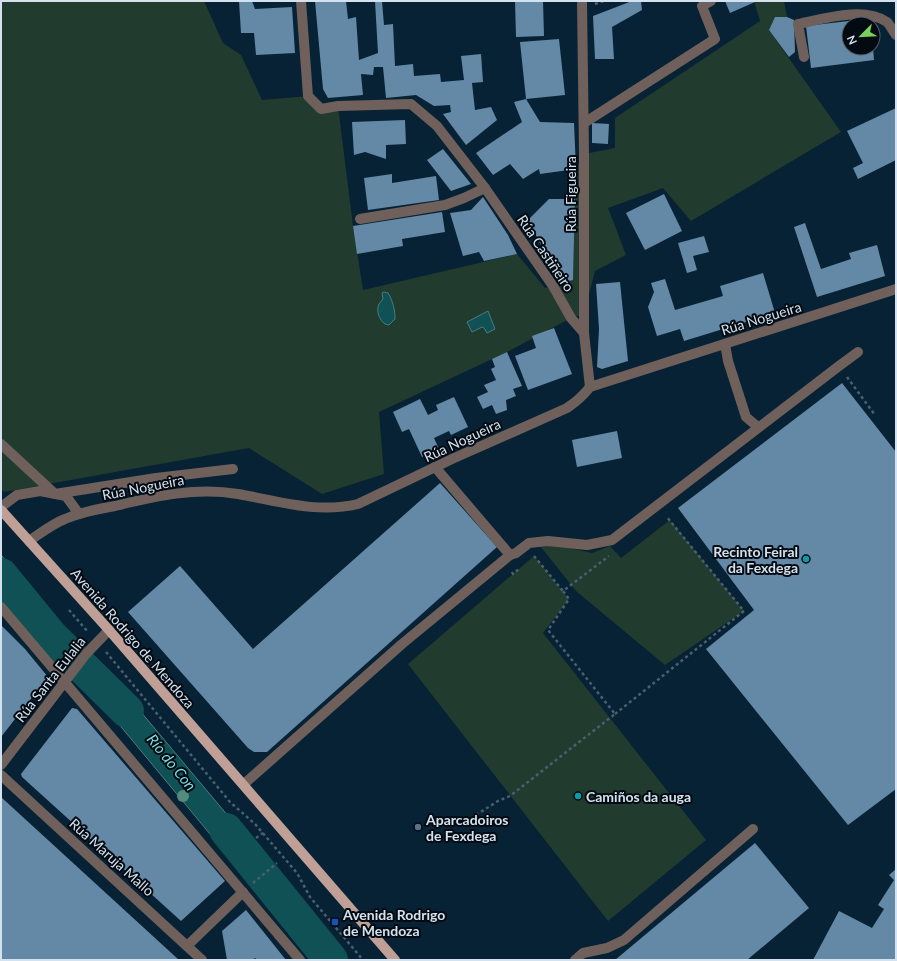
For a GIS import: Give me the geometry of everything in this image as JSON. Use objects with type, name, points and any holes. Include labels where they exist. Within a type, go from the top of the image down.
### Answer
[{"type":"main road","name":"Avenida Rodrigo de Mendoza","points":[[1,509],[244,784],[395,960]]},
{"type":"street","name":"Rúa Castiñeiro","points":[[301,1],[308,96],[321,109],[338,106],[412,104],[437,126],[485,188],[553,286],[571,318],[584,333]]},
{"type":"street","name":"Rúa Figueira","points":[[582,1],[584,123],[584,333],[590,387]]},
{"type":"street","points":[[584,123],[715,39],[702,6],[711,1]]},
{"type":"street","points":[[804,57],[798,24],[844,14],[871,16],[887,22],[896,35]]},
{"type":"street","points":[[360,219],[445,205],[485,188]]},
{"type":"street","name":"Rúa Nogueira","points":[[29,541],[56,523],[79,514],[184,492],[200,491],[238,494],[292,506],[315,508],[346,507],[369,500],[435,467],[567,408],[576,402],[590,387],[896,290]]},
{"type":"street","points":[[725,344],[728,361],[746,417],[758,428]]},
{"type":"street","points":[[244,784],[402,644],[506,558],[516,553],[529,543],[548,541],[587,545],[612,540],[858,352]]},
{"type":"street","points":[[1,444],[55,494]]},
{"type":"street","points":[[435,467],[506,558]]},
{"type":"street","points":[[55,494],[156,478],[233,469]]},
{"type":"street","points":[[1,509],[17,495],[40,491],[66,496],[79,514]]},
{"type":"street","points":[[1,607],[247,888],[300,960]]},
{"type":"street","name":"Rúa Santa Eulalia","points":[[1,765],[86,654],[109,630]]},
{"type":"street","name":"Rúa Maruja Mallo","points":[[1,775],[188,945],[202,960]]},
{"type":"street","points":[[575,960],[583,953],[608,948],[624,940],[753,829]]},
{"type":"street","points":[[188,945],[247,888]]},
{"type":"path","points":[[845,374],[875,414]]},
{"type":"path","points":[[476,815],[498,801],[510,796],[744,611],[664,513]]},
{"type":"path","points":[[563,591],[614,552]]},
{"type":"path","points":[[529,560],[534,556],[569,599],[548,630],[615,714]]},
{"type":"path","points":[[506,558],[513,574],[524,565]]},
{"type":"path","points":[[110,657],[230,802],[263,833],[297,873],[310,897],[363,960]]},
{"type":"path","points":[[256,838],[263,833]]},
{"type":"path","points":[[247,888],[277,863]]},
{"type":"shaded area","points":[[1,1],[204,1],[223,43],[241,55],[262,100],[308,96],[321,109],[338,106],[353,226],[363,290],[517,254],[545,288],[573,280],[576,169],[584,154],[615,148],[615,118],[760,21],[754,1],[784,1],[787,17],[775,17],[769,30],[841,132],[691,221],[663,188],[608,208],[626,255],[595,271],[584,314],[571,318],[507,352],[379,412],[384,474],[322,494],[249,448],[4,492],[1,489]]},
{"type":"shaded area","points":[[670,520],[744,611],[665,665],[576,591],[541,547],[557,545],[592,553],[610,546],[621,558]]},
{"type":"shaded area","points":[[534,556],[569,599],[543,633],[706,840],[608,921],[408,664]]},
{"type":"water","points":[[382,293],[388,293],[390,296],[395,312],[395,319],[389,325],[381,320],[378,314],[378,307],[383,299]]},
{"type":"water","points":[[488,311],[495,329],[487,333],[482,327],[472,332],[467,322]]},
{"type":"water","points":[[1,555],[51,613],[72,644],[59,661],[1,589]]},
{"type":"water","points":[[102,671],[125,693],[265,860],[244,875],[122,728],[86,688]]},
{"type":"water","points":[[278,873],[347,960],[312,960],[258,892]]},
{"type":"building","points":[[239,1],[252,1],[255,9],[292,7],[295,53],[256,55],[254,33],[241,33]]},
{"type":"building","points":[[315,1],[346,1],[348,19],[356,17],[359,60],[378,53],[375,1],[382,1],[384,25],[393,24],[395,66],[413,64],[414,76],[440,74],[441,82],[464,80],[461,56],[481,54],[483,82],[472,83],[475,110],[491,107],[497,120],[466,145],[443,114],[451,112],[450,105],[434,106],[416,95],[386,98],[383,67],[374,67],[373,75],[361,74],[363,95],[328,98],[323,89]]},
{"type":"building","points":[[515,1],[543,1],[544,36],[516,37]]},
{"type":"building","points":[[632,1],[641,1],[642,10],[612,27],[614,59],[595,59],[593,16]]},
{"type":"building","points":[[725,1],[754,1],[755,2],[730,13]]},
{"type":"building","points":[[775,17],[787,17],[794,20],[795,52],[789,57],[769,30]]},
{"type":"building","points":[[841,22],[841,56],[874,56],[874,60],[811,68],[806,26]]},
{"type":"building","points":[[559,39],[565,95],[526,99],[520,42]]},
{"type":"building","points":[[526,99],[540,122],[574,123],[576,169],[540,174],[539,169],[523,179],[510,164],[493,175],[476,153],[522,122],[514,102]]},
{"type":"building","points":[[896,108],[896,160],[858,179],[853,168],[863,163],[847,131]]},
{"type":"building","points":[[405,120],[406,144],[386,145],[386,159],[365,152],[354,155],[352,122]]},
{"type":"building","points":[[592,123],[609,124],[608,144],[592,143]]},
{"type":"building","points":[[443,149],[471,184],[451,191],[427,160]]},
{"type":"building","points":[[392,174],[392,183],[436,176],[439,200],[368,210],[364,178]]},
{"type":"building","points":[[664,194],[682,231],[645,250],[626,213]]},
{"type":"building","points":[[483,197],[508,235],[517,254],[484,261],[479,252],[463,256],[450,213],[471,210]]},
{"type":"building","points":[[549,199],[575,199],[573,280],[561,283],[528,220]]},
{"type":"building","points":[[442,212],[445,232],[402,239],[403,246],[357,254],[353,226]]},
{"type":"building","points":[[805,223],[821,269],[851,259],[849,253],[877,245],[885,276],[817,297],[794,227]]},
{"type":"building","points":[[704,236],[709,252],[693,256],[697,270],[687,273],[678,243]]},
{"type":"building","points":[[763,273],[775,313],[684,341],[680,329],[657,336],[648,307],[654,292],[651,283],[665,279],[675,310],[723,296],[720,286]]},
{"type":"building","points":[[620,282],[628,361],[602,369],[597,367],[599,329],[596,284]]},
{"type":"building","points":[[554,328],[572,374],[528,390],[515,356],[536,348],[532,336]]},
{"type":"building","points":[[507,352],[522,386],[513,389],[516,396],[506,400],[507,410],[496,414],[492,405],[483,409],[477,397],[488,392],[484,385],[496,380],[491,369],[495,367],[492,359]]},
{"type":"building","name":"Recinto Feiral da Fexdega","points":[[842,383],[896,452],[896,789],[848,825],[706,649],[754,610],[678,508]]},
{"type":"building","points":[[454,397],[468,427],[451,435],[449,431],[434,438],[439,449],[422,457],[409,429],[402,432],[393,412],[420,399],[428,415],[438,410],[436,405]]},
{"type":"building","points":[[617,431],[622,458],[577,467],[572,440]]},
{"type":"building","points":[[440,483],[497,547],[267,752],[254,752],[248,748],[128,612],[180,566],[253,649]]},
{"type":"building","points":[[1,625],[25,649],[48,677],[1,737]]},
{"type":"building","points":[[72,708],[77,709],[225,881],[181,921],[22,777],[21,774]]},
{"type":"building","points":[[1,797],[179,960],[1,960]]},
{"type":"building","points":[[755,843],[809,908],[747,960],[615,960]]},
{"type":"building","points":[[896,869],[895,960],[813,960],[839,911],[872,928],[884,909],[878,905],[894,880],[889,875]]},
{"type":"building","points":[[246,910],[286,960],[257,960],[255,958],[252,960],[227,960],[222,931]]},
{"type":"waterway","name":"Río do Con","points":[[1,575],[51,636],[127,711]]},
{"type":"waterway","name":"Río do Con","points":[[226,830],[331,960]]},
{"type":"place","name":"Recinto Feiral da Fexdega","points":[[806,559]]},
{"type":"place","name":"Camiños da auga","points":[[578,796]]},
{"type":"place","name":"Aparcadoiros de Fexdega","points":[[418,827]]},
{"type":"place","name":"Avenida Rodrigo de Mendoza","points":[[335,922]]}]
